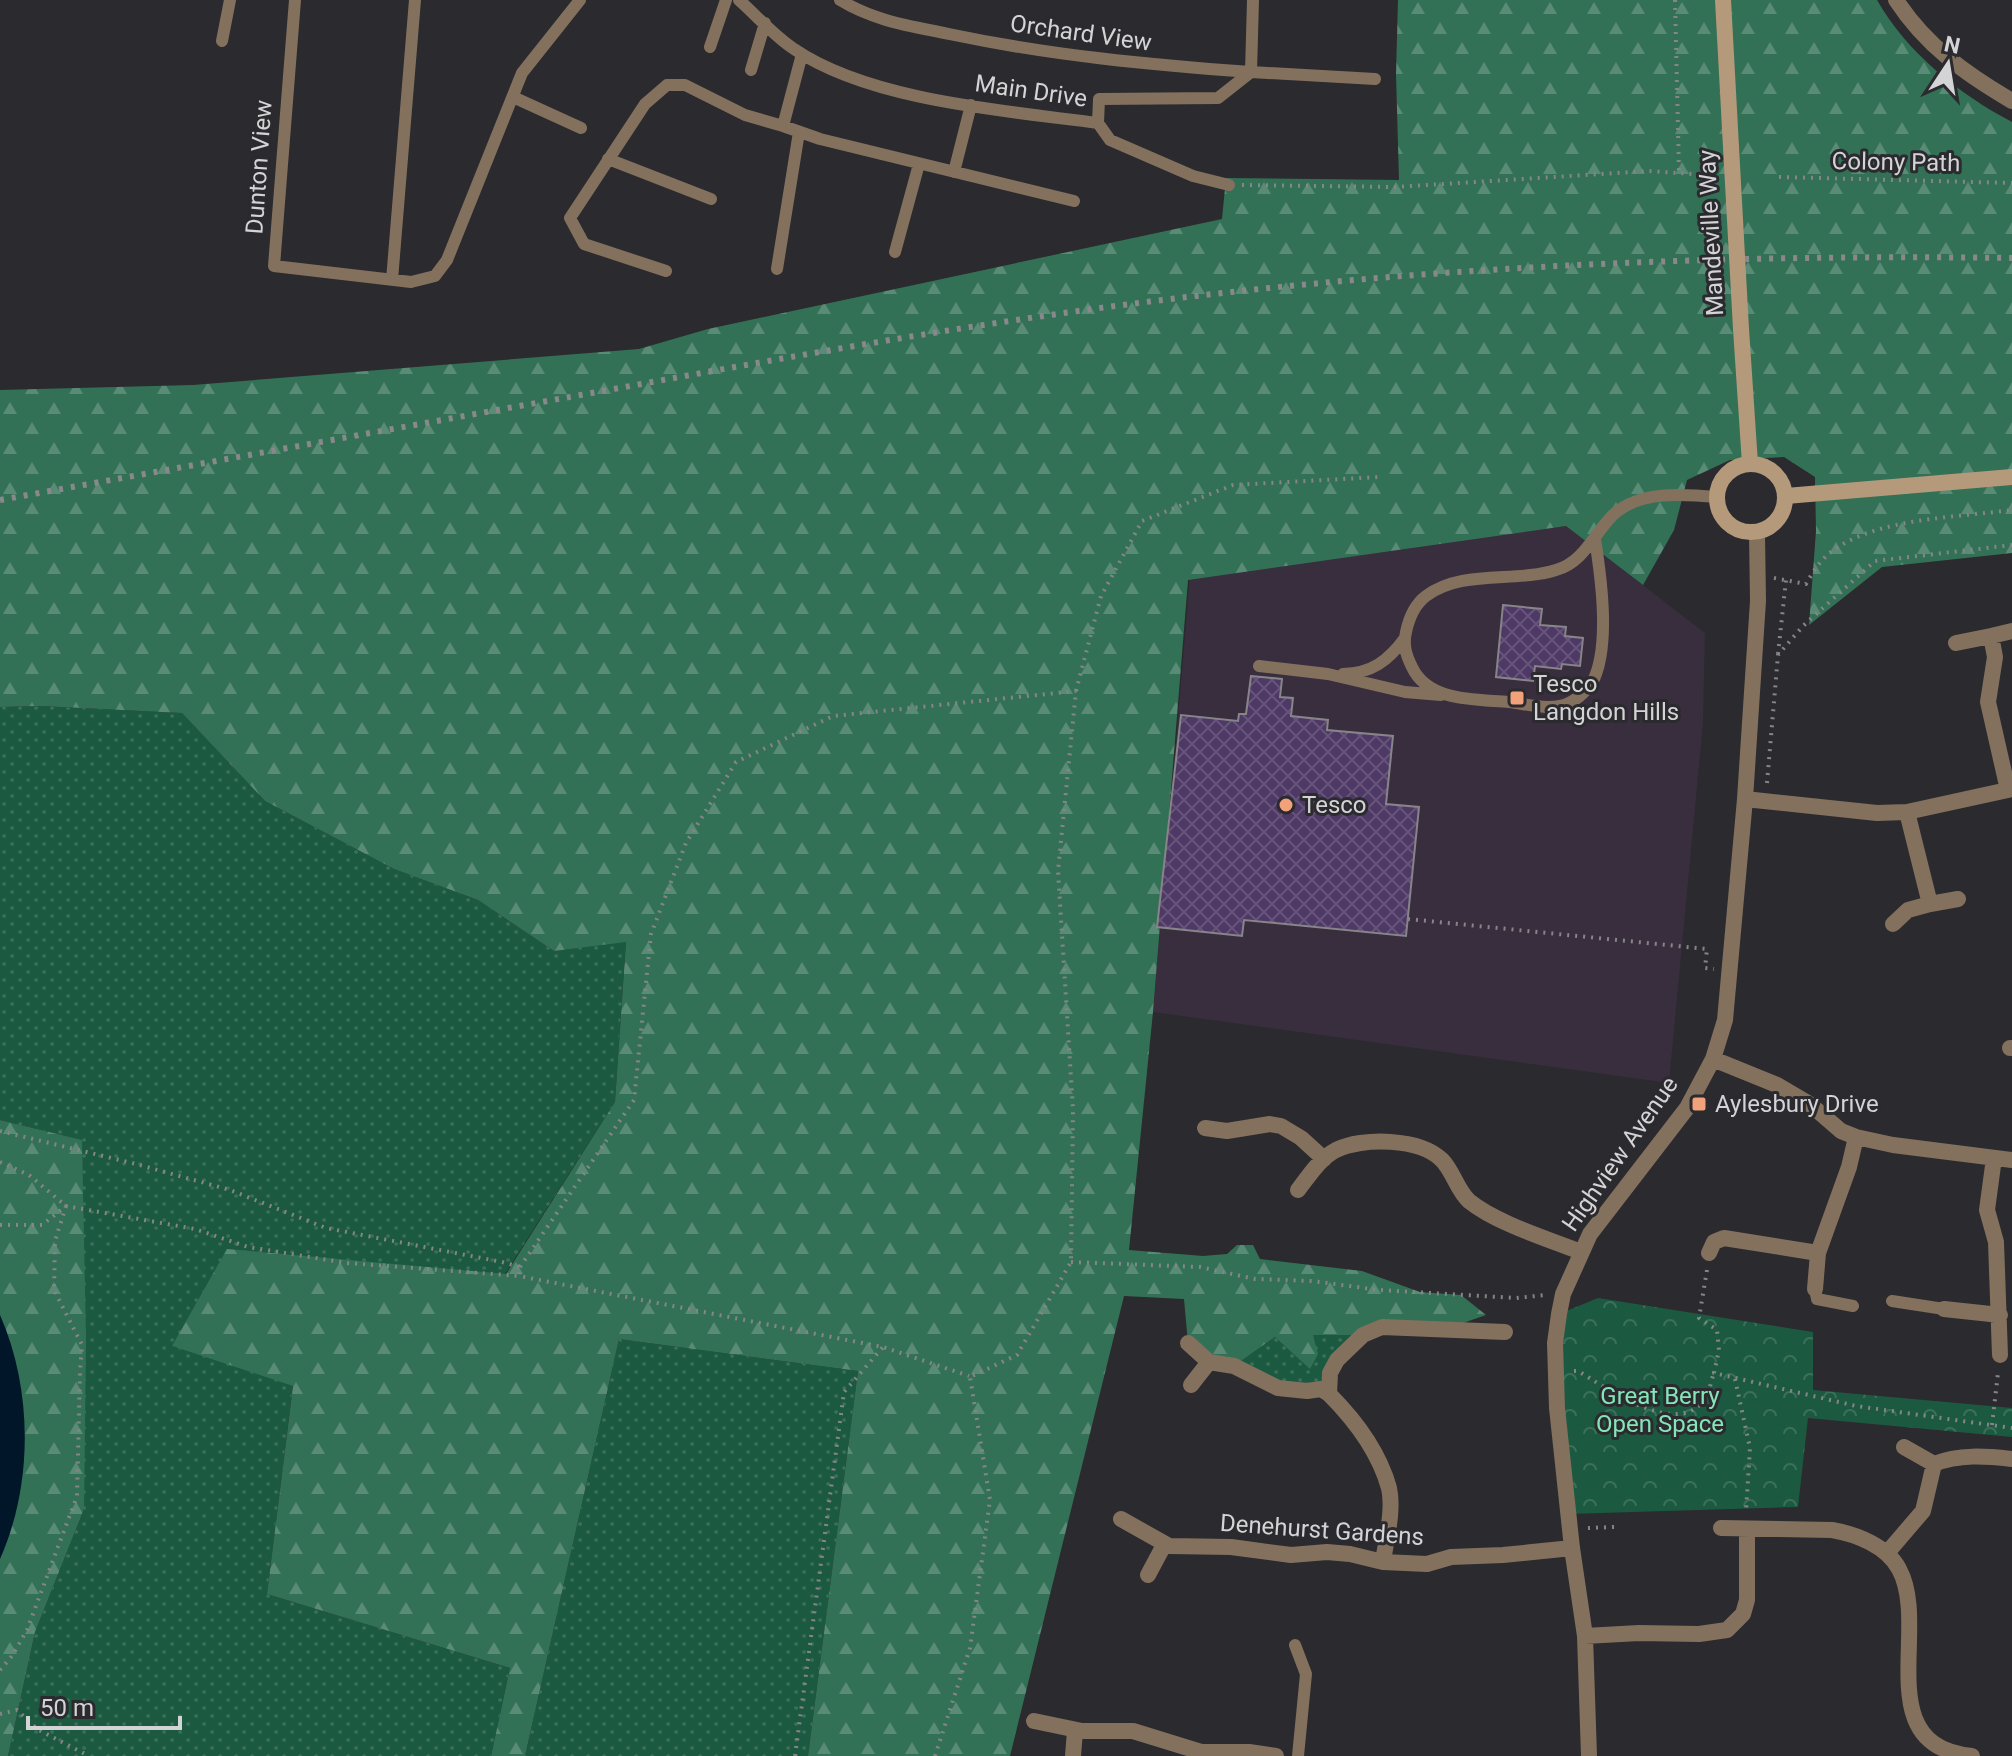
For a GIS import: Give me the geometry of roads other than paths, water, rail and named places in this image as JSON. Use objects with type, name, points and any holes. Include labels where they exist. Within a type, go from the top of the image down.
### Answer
[{"type":"main road","name":"Mandeville Way","points":[[1723,0],[1750,464]]},
{"type":"main road","points":[[1750,464],[1769,469],[1781,480],[1786,496],[1777,522],[1757,533],[1744,532],[1729,524],[1722,517],[1717,497],[1721,481],[1733,470],[1750,464]]},
{"type":"main road","points":[[1786,496],[2012,477]]},
{"type":"street","points":[[1896,0],[1931,45],[1958,68],[2012,101]]},
{"type":"street","name":"Highview Avenue","points":[[1589,1756],[1585,1636],[1557,1408],[1555,1343],[1563,1294],[1581,1252],[1603,1216],[1687,1108],[1713,1059],[1728,1001],[1758,601],[1757,533]]},
{"type":"street","points":[[1956,643],[2012,631]]},
{"type":"street","points":[[1745,799],[1877,813],[1907,812],[2010,790],[1988,702],[1995,657],[1991,636]]},
{"type":"street","points":[[1907,812],[1930,904]]},
{"type":"street","points":[[1893,924],[1908,910],[1958,899]]},
{"type":"street","points":[[1713,1059],[1777,1085],[1811,1105],[1841,1131],[1856,1137],[1893,1145],[2012,1160]]},
{"type":"street","points":[[1205,1128],[1240,1131],[1270,1124],[1281,1126],[1301,1138],[1324,1159]]},
{"type":"street","points":[[1815,1289],[1818,1253],[1849,1167],[1856,1137]]},
{"type":"street","points":[[1298,1190],[1334,1151],[1349,1146],[1397,1142],[1429,1150],[1442,1160],[1468,1200],[1516,1226],[1581,1252]]},
{"type":"street","points":[[1994,1158],[1987,1210],[1996,1242],[2000,1355]]},
{"type":"street","points":[[1709,1253],[1714,1242],[1724,1238],[1818,1253]]},
{"type":"street","points":[[1944,1309],[2000,1315]]},
{"type":"street","points":[[1329,1394],[1330,1373],[1337,1360],[1363,1335],[1382,1327],[1505,1332]]},
{"type":"street","points":[[1188,1343],[1209,1362],[1234,1366],[1278,1388],[1298,1391],[1321,1389],[1350,1414],[1389,1489],[1383,1562]]},
{"type":"street","points":[[1191,1385],[1209,1362]]},
{"type":"street","points":[[1904,1447],[1934,1464],[1948,1459],[1982,1456],[2012,1459]]},
{"type":"street","points":[[1887,1553],[1923,1511],[1934,1464]]},
{"type":"street","name":"Denehurst Gardens","points":[[1121,1519],[1164,1545],[1231,1547],[1291,1555],[1339,1553],[1383,1562],[1427,1564],[1462,1556],[1572,1548]]},
{"type":"street","points":[[1721,1528],[1832,1530],[1850,1533],[1887,1553],[1900,1569],[1907,1592],[1909,1701],[1919,1727],[1944,1749],[1972,1756]]},
{"type":"street","points":[[1585,1636],[1699,1634],[1727,1630],[1743,1614],[1747,1600],[1747,1529]]},
{"type":"street","points":[[1148,1575],[1164,1545]]},
{"type":"street","points":[[1034,1721],[1075,1731],[1133,1731],[1201,1752],[1267,1755]]},
{"type":"street","points":[[1073,1756],[1075,1731]]},
{"type":"lane","points":[[222,41],[230,0]]},
{"type":"lane","name":"Dunton View","points":[[295,0],[274,266],[411,282],[435,276],[447,260],[522,73],[580,0]]},
{"type":"lane","points":[[392,280],[415,0]]},
{"type":"lane","points":[[710,47],[726,0]]},
{"type":"lane","name":"Main Drive","points":[[739,0],[802,54],[849,77],[971,105],[1098,123],[1099,99],[1218,98],[1251,72]]},
{"type":"lane","name":"Orchard View","points":[[840,0],[877,19],[995,44],[1144,65],[1251,72]]},
{"type":"lane","points":[[1253,0],[1251,72],[1375,79]]},
{"type":"lane","points":[[751,70],[765,23]]},
{"type":"lane","points":[[783,126],[802,54]]},
{"type":"lane","points":[[666,271],[584,244],[570,218],[645,104],[667,85],[685,85],[745,115],[799,132],[1074,201]]},
{"type":"lane","points":[[513,97],[581,128]]},
{"type":"lane","points":[[954,172],[971,105]]},
{"type":"lane","points":[[1098,123],[1110,140],[1193,176],[1229,185]]},
{"type":"lane","points":[[777,269],[799,132]]},
{"type":"lane","points":[[608,159],[711,199]]},
{"type":"lane","points":[[895,252],[919,164]]},
{"type":"lane","points":[[1446,696],[1417,679],[1406,655],[1409,616],[1423,598],[1442,586],[1558,570],[1578,557],[1613,514],[1636,502],[1663,495],[1717,497]]},
{"type":"lane","points":[[1259,666],[1328,674],[1405,692],[1540,706],[1564,705],[1591,685],[1598,668],[1603,612],[1595,539]]},
{"type":"lane","points":[[1328,674],[1356,673],[1379,665],[1393,655],[1405,638]]},
{"type":"lane","points":[[1815,1289],[1817,1299],[1853,1306]]},
{"type":"lane","points":[[1892,1301],[1944,1309]]},
{"type":"lane","points":[[1295,1645],[1306,1674],[1298,1756]]},
{"type":"water","points":[[0,1315],[19,1374],[25,1437],[19,1500],[0,1559]]},
{"type":"railway","points":[[0,500],[806,354],[1146,302],[1362,279],[1578,265],[1795,258],[2012,258]]},
{"type":"place","name":"Tesco Langdon Hills","points":[[1517,698]]},
{"type":"place","name":"Tesco","points":[[1286,805]]},
{"type":"place","name":"Aylesbury Drive","points":[[1699,1104]]},
{"type":"park label","name":"Great Berry Open Space","points":[[1660,1410]]}]
